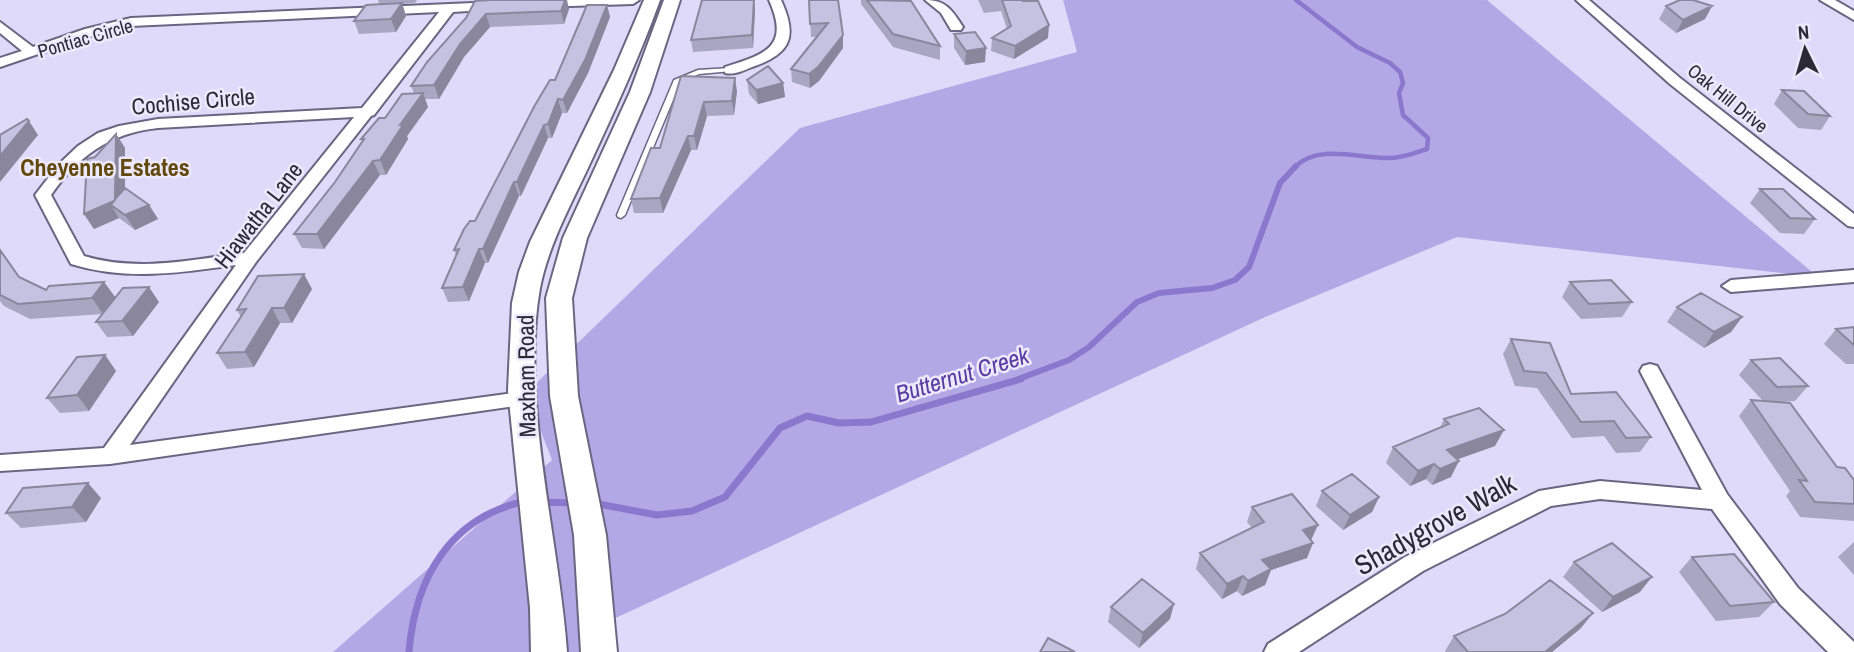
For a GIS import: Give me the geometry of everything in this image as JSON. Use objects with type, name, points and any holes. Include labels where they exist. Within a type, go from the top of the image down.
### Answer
[{"type":"main road","name":"Maxham Road","points":[[549,652],[542,551],[522,399],[521,360],[525,301],[537,251],[635,46],[652,0]]},
{"type":"main road","name":"Maxham Road","points":[[599,652],[590,535],[564,396],[559,298],[575,238],[640,92],[672,0]]},
{"type":"street","name":"Pontiac Circle","points":[[0,63],[27,49],[131,22],[633,0]]},
{"type":"street","points":[[730,70],[763,60],[784,41],[784,20],[775,0]]},
{"type":"street","points":[[931,0],[946,11],[956,27]]},
{"type":"street","name":"Oak Hill Drive","points":[[1582,0],[1675,81],[1854,222]]},
{"type":"street","points":[[1826,0],[1854,16]]},
{"type":"street","name":"Hiawatha Lane","points":[[110,456],[250,258],[369,112],[449,8]]},
{"type":"street","points":[[0,26],[27,49]]},
{"type":"street","name":"Cochise Circle","points":[[250,258],[144,270],[99,269],[77,260],[43,195],[56,175],[92,144],[112,132],[177,124],[369,112]]},
{"type":"street","points":[[1731,286],[1854,276]]},
{"type":"street","points":[[1650,371],[1719,500],[1789,596],[1846,652]]},
{"type":"street","points":[[0,463],[110,456],[522,399]]},
{"type":"street","name":"Shadygrove Walk","points":[[1277,652],[1414,564],[1547,497],[1601,490],[1719,500]]},
{"type":"lane","points":[[621,215],[677,82],[698,72],[730,70]]},
{"type":"shaded area","points":[[1063,0],[1487,0],[1818,277],[1457,237],[1263,318],[581,634],[597,652],[333,652],[552,460],[526,393],[800,128],[1077,52]]},
{"type":"building","points":[[565,0],[561,11],[486,14],[460,44],[434,85],[411,86],[427,62],[466,18],[475,1]]},
{"type":"building","points":[[702,0],[754,0],[752,35],[691,40]]},
{"type":"building","points":[[809,0],[838,0],[843,35],[818,67],[809,74],[791,69],[828,23],[810,24]]},
{"type":"building","points":[[867,0],[911,1],[940,46],[893,34]]},
{"type":"building","points":[[1002,0],[1038,1],[1049,25],[1015,46],[992,38],[1011,26]]},
{"type":"building","points":[[1680,0],[1693,0],[1712,6],[1683,20],[1666,6]]},
{"type":"building","points":[[402,3],[391,19],[354,21],[366,5]]},
{"type":"building","points":[[587,5],[607,5],[585,60],[563,100],[558,99],[548,124],[544,125],[483,249],[479,249],[463,287],[442,288],[459,249],[454,250],[464,229],[470,221],[475,221],[535,105],[550,80],[555,80]]},
{"type":"building","points":[[975,32],[986,48],[966,51],[954,34]]},
{"type":"building","points":[[768,66],[783,83],[756,90],[747,80]]},
{"type":"building","points":[[681,76],[735,78],[732,101],[704,102],[694,136],[688,136],[660,198],[631,199],[651,148],[660,148]]},
{"type":"building","points":[[1782,90],[1804,91],[1830,116],[1808,114]]},
{"type":"building","points":[[423,93],[380,160],[373,161],[317,234],[294,234],[335,182],[364,139],[361,139],[379,118],[385,118],[402,94]]},
{"type":"building","points":[[27,119],[29,121],[0,156],[0,135]]},
{"type":"building","points":[[116,134],[115,199],[125,188],[149,205],[125,215],[111,205],[114,201],[84,214],[87,159],[95,157]]},
{"type":"building","points":[[1760,189],[1783,189],[1815,219],[1790,218]]},
{"type":"building","points":[[0,250],[19,277],[46,290],[49,286],[104,282],[92,298],[18,304],[0,295]]},
{"type":"building","points":[[304,274],[284,308],[272,308],[245,352],[217,353],[246,309],[237,310],[258,276]]},
{"type":"building","points":[[1611,280],[1632,302],[1589,304],[1570,282]]},
{"type":"building","points":[[149,287],[122,321],[96,322],[123,288]]},
{"type":"building","points":[[1701,293],[1742,317],[1714,332],[1677,307]]},
{"type":"building","points":[[1854,327],[1854,345],[1836,329]]},
{"type":"building","points":[[1511,339],[1550,343],[1571,394],[1616,392],[1651,437],[1626,438],[1614,421],[1581,422],[1546,373],[1524,371]]},
{"type":"building","points":[[105,355],[77,395],[47,398],[77,357]]},
{"type":"building","points":[[1780,358],[1808,386],[1777,387],[1751,360]]},
{"type":"building","points":[[1751,400],[1790,403],[1837,467],[1845,468],[1854,480],[1854,504],[1815,502],[1799,480],[1807,481]]},
{"type":"building","points":[[1479,408],[1504,430],[1447,450],[1459,461],[1440,469],[1434,464],[1418,471],[1393,447],[1449,424],[1444,419]]},
{"type":"building","points":[[1352,474],[1379,497],[1350,515],[1322,491]]},
{"type":"building","points":[[88,483],[72,507],[6,513],[23,488]]},
{"type":"building","points":[[1292,494],[1318,525],[1303,530],[1313,543],[1262,560],[1271,569],[1248,581],[1243,576],[1227,584],[1200,553],[1264,522],[1252,507]]},
{"type":"building","points":[[1612,543],[1652,577],[1613,597],[1574,562]]},
{"type":"building","points":[[1734,554],[1774,602],[1730,606],[1692,557]]},
{"type":"building","points":[[1142,579],[1174,604],[1143,633],[1111,607]]},
{"type":"building","points":[[1550,580],[1593,613],[1545,652],[1468,652],[1454,636],[1505,614]]},
{"type":"building","points":[[1048,638],[1075,652],[1040,652]]},
{"type":"waterway","name":"Butternut Creek","points":[[1295,167],[1304,160],[1328,154],[1395,158],[1427,149],[1428,138],[1403,115],[1399,93],[1403,83],[1400,72],[1390,63],[1357,47],[1296,0]]},
{"type":"waterway","name":"Butternut Creek","points":[[1016,380],[1069,360],[1089,347],[1137,302],[1159,293],[1212,288],[1235,280],[1249,267],[1280,183],[1295,167]]},
{"type":"waterway","name":"Butternut Creek","points":[[593,503],[657,515],[692,511],[725,497],[780,428],[807,416],[839,423],[871,422],[1021,379]]},
{"type":"waterway","name":"Butternut Creek","points":[[409,652],[419,599],[441,555],[457,536],[476,521],[499,509],[526,501]]},
{"type":"waterway","name":"Butternut Creek","points":[[541,502],[575,503]]},
{"type":"district","name":"Cheyenne Estates","points":[[105,167]]}]
